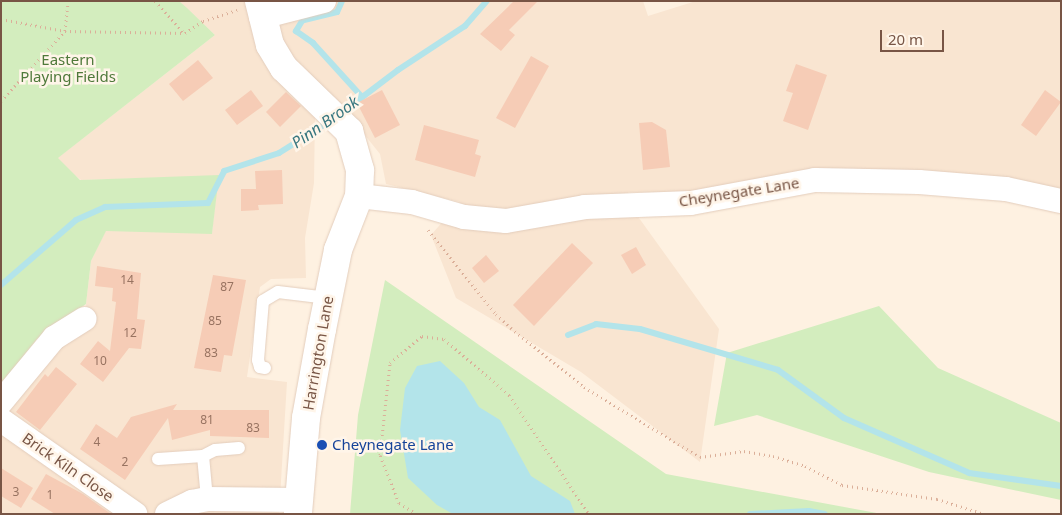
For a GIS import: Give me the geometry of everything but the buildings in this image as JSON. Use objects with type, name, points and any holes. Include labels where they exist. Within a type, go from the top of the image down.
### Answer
[{"type":"street","points":[[260,9],[324,1]]},
{"type":"street","name":"Harrington Lane","points":[[260,9],[270,45],[284,68],[349,131],[355,146],[360,170],[359,196],[338,250],[328,298],[306,418],[298,507]]},
{"type":"street","name":"Cheynegate Lane","points":[[359,196],[412,202],[464,217],[506,221],[585,207],[692,202],[816,180],[919,182],[1006,189],[1061,202]]},
{"type":"street","points":[[1,402],[54,338],[85,319]]},
{"type":"street","name":"Brick Kiln Close","points":[[1,420],[135,514]]},
{"type":"street","points":[[167,514],[207,499],[298,507]]},
{"type":"lane","points":[[265,368],[260,367],[258,360],[263,301],[278,292],[328,298]]},
{"type":"lane","points":[[158,459],[204,456],[215,450],[239,448]]},
{"type":"lane","points":[[204,456],[207,499]]},
{"type":"path","points":[[1,101],[64,31],[68,1]]},
{"type":"path","points":[[155,1],[185,33]]},
{"type":"path","points":[[1,19],[64,31],[185,33],[203,21],[228,12],[260,9]]},
{"type":"path","points":[[412,202],[440,248],[511,328],[584,388],[700,457],[744,452],[773,456],[805,466],[842,484],[937,499],[984,514]]},
{"type":"path","points":[[417,514],[399,503],[380,455],[390,363],[422,336],[444,339],[508,395],[589,514]]},
{"type":"shaded area","points":[[179,1],[643,1],[648,16],[696,1],[1061,1],[1061,190],[628,192],[639,218],[719,329],[700,462],[581,372],[456,298],[431,235],[460,202],[386,184],[380,154],[356,124],[315,114],[314,183],[305,238],[306,278],[271,279],[260,287],[247,377],[287,382],[279,514],[1,514],[1,430],[11,419],[9,410],[56,348],[89,326],[86,304],[91,261],[106,230],[212,233],[218,176],[81,180],[55,160],[215,35]]},
{"type":"green space","name":"Eastern Playing Fields","points":[[1,1],[179,1],[215,35],[58,158],[80,180],[219,175],[212,234],[106,231],[91,261],[86,304],[37,339],[1,385]]},
{"type":"green space","points":[[385,280],[666,474],[882,514],[350,514],[358,415]]},
{"type":"green space","points":[[879,306],[938,368],[1061,423],[1061,500],[929,472],[757,415],[714,426],[727,353]]},
{"type":"water","points":[[440,361],[464,383],[479,407],[500,420],[531,476],[570,501],[575,514],[453,514],[437,505],[408,478],[400,430],[405,388],[417,366]]},
{"type":"waterway","points":[[342,1],[337,12],[302,21],[296,31],[313,43],[362,97]]},
{"type":"waterway","name":"Pinn Brook","points":[[340,114],[398,70],[465,26],[487,1]]},
{"type":"waterway","name":"Pinn Brook","points":[[1,285],[76,220],[105,207],[208,203],[224,171],[279,153],[330,121]]},
{"type":"waterway","points":[[568,335],[596,324],[640,329],[778,370],[844,418],[969,473],[1061,486]]},
{"type":"waterway","points":[[750,514],[809,511],[825,514]]},
{"type":"place","name":"Cheynegate Lane","points":[[322,445]]}]
